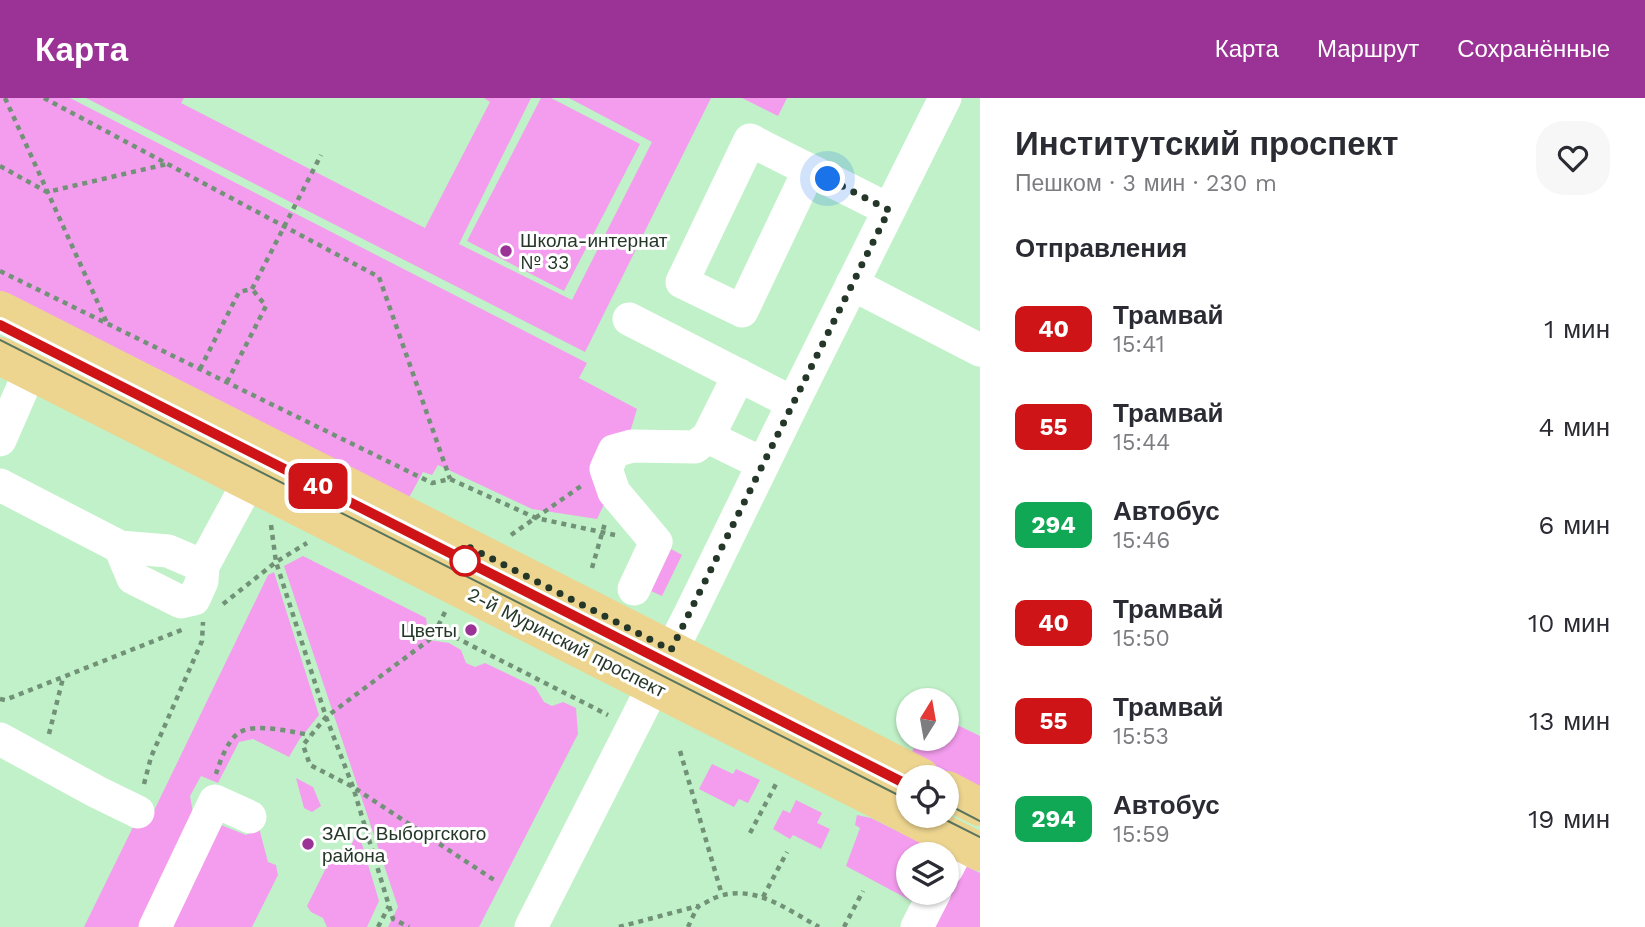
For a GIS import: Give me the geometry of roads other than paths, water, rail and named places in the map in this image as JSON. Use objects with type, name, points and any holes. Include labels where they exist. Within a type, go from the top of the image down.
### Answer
[{"type":"main road","name":"2-й Муринский проспект","points":[[0,310],[897,765]]},
{"type":"main road","name":"2-й Муринский проспект","points":[[15,363],[896,809]]},
{"type":"main road","points":[[959,796],[980,807]]},
{"type":"main road","name":"2-й Муринский проспект","points":[[926,828],[962,854]]},
{"type":"street","points":[[531,927],[945,98]]},
{"type":"street","points":[[809,170],[742,311],[682,282],[750,141],[809,170],[889,210]]},
{"type":"street","points":[[852,284],[980,350]]},
{"type":"street","points":[[629,319],[793,403]]},
{"type":"street","points":[[0,440],[15,363]]},
{"type":"street","points":[[634,589],[656,542],[610,481],[614,451],[632,446],[695,447],[708,438],[739,375]]},
{"type":"street","points":[[708,438],[763,464]]},
{"type":"street","points":[[120,547],[133,578],[198,609],[202,566],[249,481]]},
{"type":"street","points":[[0,485],[120,547],[168,551],[202,566]]},
{"type":"street","points":[[0,739],[138,812]]},
{"type":"street","points":[[155,927],[215,801],[250,817]]},
{"type":"street","points":[[917,927],[928,905]]},
{"type":"tram line","points":[[0,325],[896,779]]},
{"type":"tram line","name":"40","points":[[0,325],[896,779]]},
{"type":"tram line","points":[[0,340],[896,794]]},
{"type":"tram line","points":[[959,810],[980,821]]},
{"type":"tram line","points":[[959,826],[980,837]]},
{"type":"place","name":"Школа-интернат № 33","points":[[506,251]]},
{"type":"place","name":"Цветы","points":[[471,630]]},
{"type":"place","name":"ЗАГС Выборгского района","points":[[308,844]]}]
